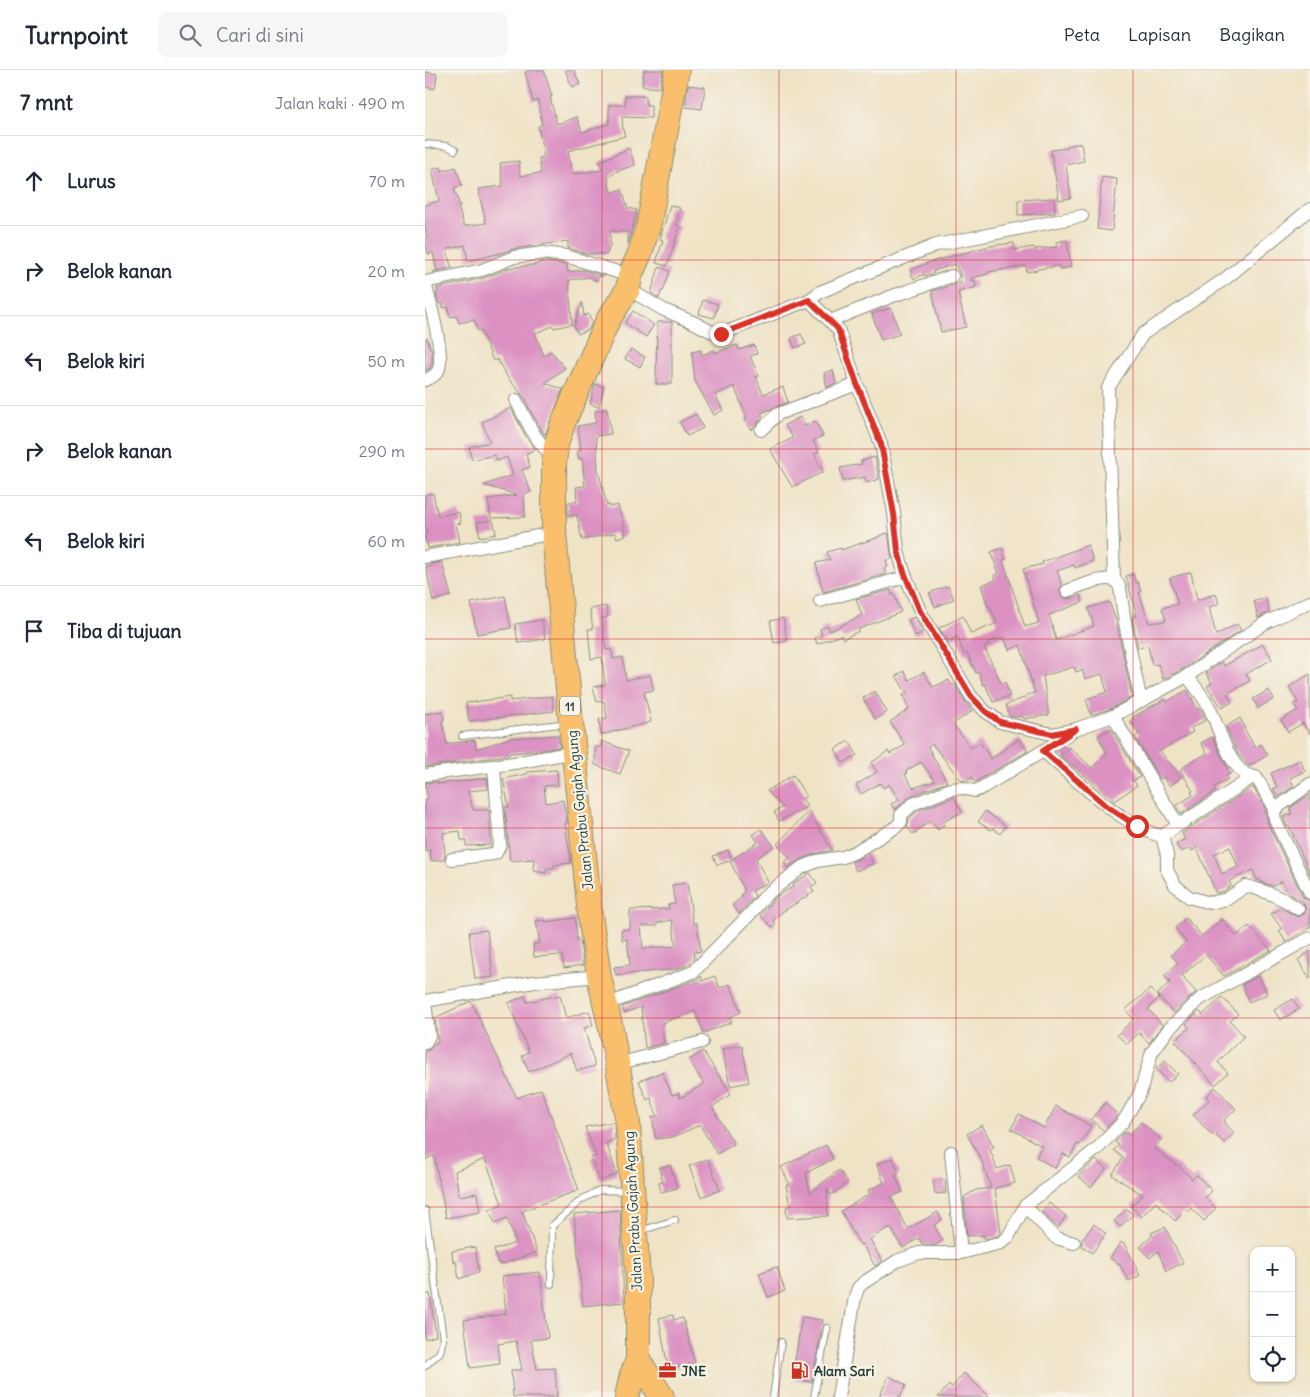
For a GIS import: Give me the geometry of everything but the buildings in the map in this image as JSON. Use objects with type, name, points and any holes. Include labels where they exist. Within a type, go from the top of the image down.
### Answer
[{"type":"highway","name":"Jalan Prabu Gajah Agung","points":[[639,1381],[638,1279],[628,1123],[599,976],[590,915],[554,533],[554,457],[556,445],[570,406],[608,320],[629,282],[640,252],[649,223],[677,70]]},
{"type":"highway","points":[[613,1397],[639,1381],[662,1397]]},
{"type":"street","points":[[1114,580],[1108,388],[1143,334],[1225,279],[1310,210]]},
{"type":"street","points":[[425,380],[433,377],[438,371],[441,361],[425,282],[482,270],[514,258],[543,253],[566,256],[629,282],[663,310],[721,334],[809,300],[820,292],[936,245],[1082,216]]},
{"type":"street","points":[[830,321],[890,297],[952,276]]},
{"type":"street","points":[[809,300],[838,329],[881,444],[894,514],[898,551],[920,611],[971,696],[985,711],[1000,722],[1052,734],[1076,729],[1113,716],[1187,676],[1265,623],[1310,602]]},
{"type":"street","points":[[761,430],[777,414],[857,384]]},
{"type":"street","points":[[516,400],[533,435],[543,448],[554,457]]},
{"type":"street","points":[[425,557],[554,533]]},
{"type":"street","points":[[820,601],[906,577]]},
{"type":"street","points":[[1067,591],[1101,580],[1114,580],[1118,583],[1124,624],[1141,701]]},
{"type":"street","points":[[1187,676],[1209,708],[1221,739],[1240,772],[1256,777],[1273,804],[1275,820],[1310,893]]},
{"type":"street","points":[[1113,716],[1178,825]]},
{"type":"street","points":[[605,1005],[693,972],[751,913],[765,895],[801,868],[817,861],[843,857],[855,852],[896,827],[901,822],[901,815],[913,804],[951,789],[961,788],[975,791],[980,789],[1076,729]]},
{"type":"street","points":[[1043,751],[1108,807],[1152,834],[1162,836],[1253,777]]},
{"type":"street","points":[[425,775],[538,760],[575,752]]},
{"type":"street","points":[[452,859],[493,854],[498,850],[500,845],[494,766]]},
{"type":"street","points":[[1273,810],[1310,784]]},
{"type":"street","points":[[1162,836],[1167,854],[1167,870],[1175,885],[1189,897],[1210,903],[1227,898],[1246,886],[1285,899],[1298,909]]},
{"type":"street","points":[[838,1397],[858,1288],[897,1261],[919,1253],[961,1253],[1001,1243],[1008,1237],[1025,1206],[1098,1148],[1123,1122],[1140,1092],[1152,1052],[1169,1029],[1200,999],[1310,938]]},
{"type":"street","points":[[425,1043],[429,1036],[425,1001],[534,982],[599,976]]},
{"type":"street","points":[[617,1064],[702,1042]]},
{"type":"street","points":[[951,1152],[961,1253]]},
{"type":"street","points":[[1025,1206],[1056,1238],[1074,1243]]},
{"type":"lane","points":[[425,144],[447,146],[455,150]]},
{"type":"lane","points":[[462,736],[571,723]]},
{"type":"lane","points":[[551,1284],[553,1226],[581,1200],[600,1190],[633,1191]]},
{"type":"lane","points":[[425,1210],[443,1339],[440,1352],[425,1366]]},
{"type":"lane","points":[[635,1232],[675,1220]]},
{"type":"lane","points":[[814,1397],[827,1328]]},
{"type":"lane","points":[[773,1397],[781,1342]]},
{"type":"place","name":"JNE","points":[[667,1371]]},
{"type":"place","name":"Alam Sari","points":[[800,1371]]},
{"type":"route","points":[[721,334],[798,306],[809,300],[838,329],[881,444],[894,514],[898,551],[904,572],[920,611],[943,650],[971,696],[985,711],[1000,722],[1052,734],[1076,729],[1043,751],[1108,807],[1137,826]]}]
